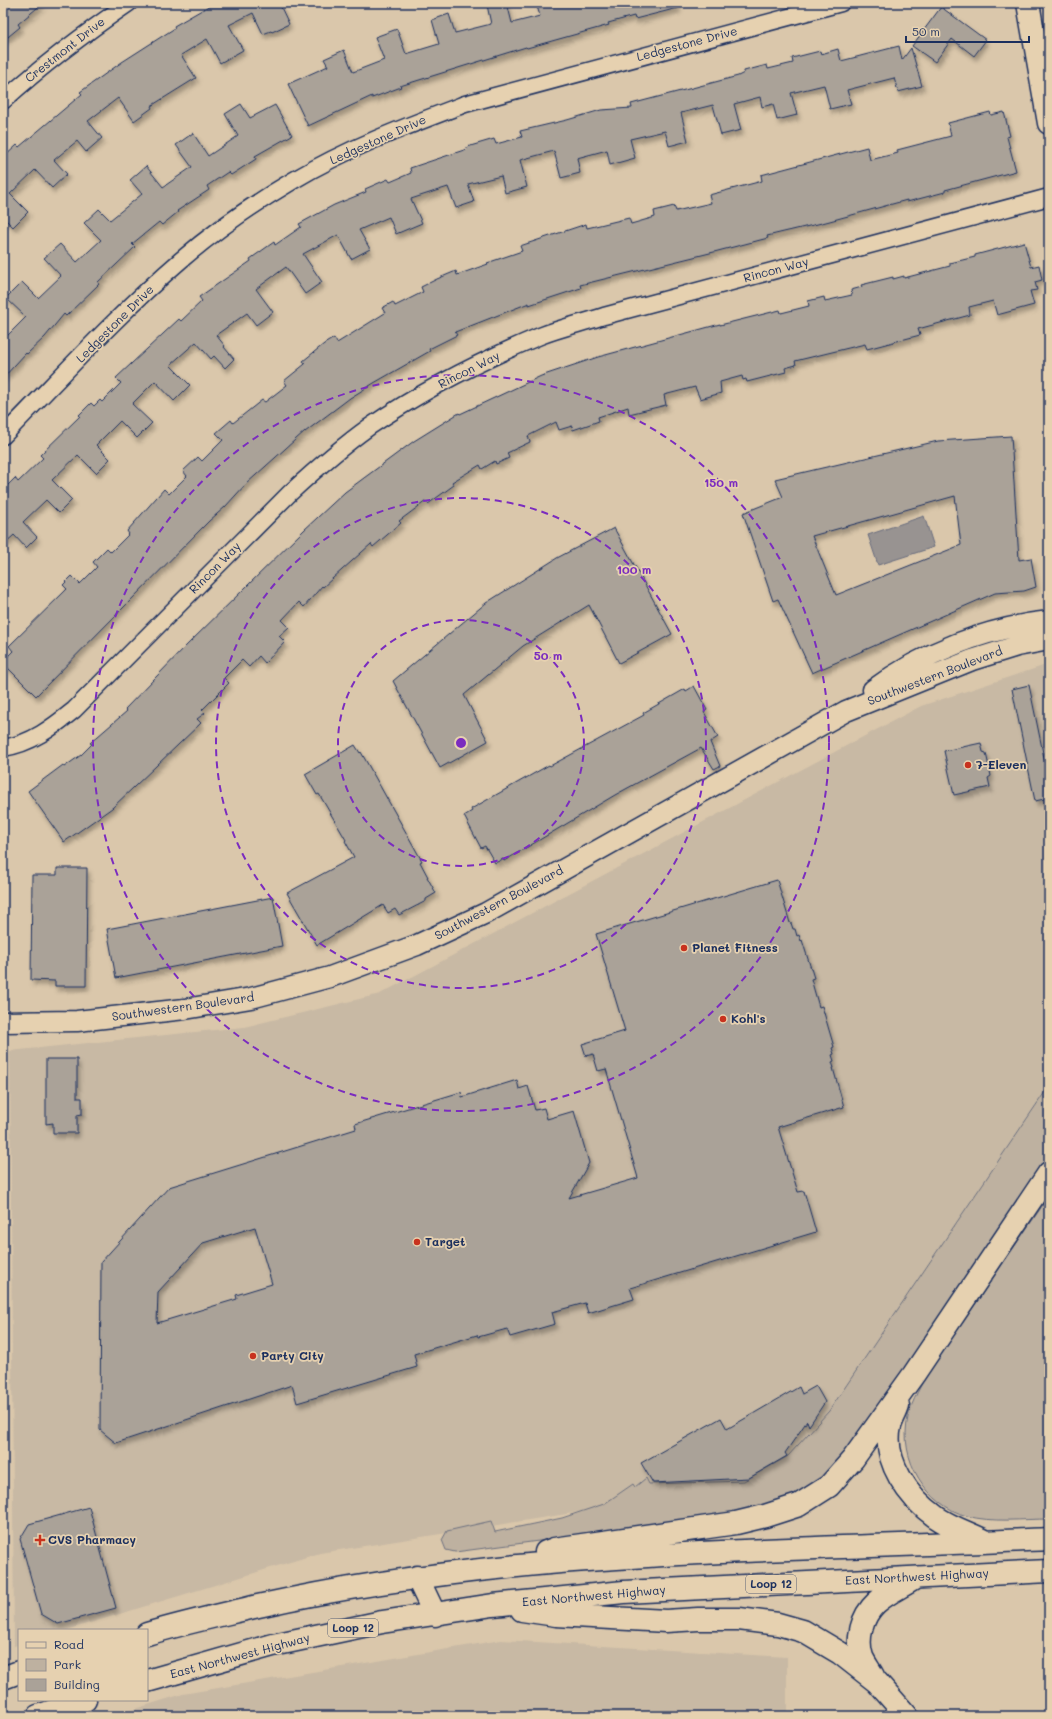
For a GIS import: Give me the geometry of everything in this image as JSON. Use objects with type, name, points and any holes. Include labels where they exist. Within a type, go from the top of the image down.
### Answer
[{"type":"main road","points":[[1028,3],[1049,123]]},
{"type":"main road","points":[[512,1566],[554,1548],[736,1523],[765,1516],[799,1505],[829,1486],[853,1459],[914,1374],[1048,1177]]},
{"type":"main road","points":[[914,1374],[900,1401],[890,1426],[889,1447],[896,1472],[923,1506],[937,1517],[988,1542]]},
{"type":"main road","points":[[148,1634],[200,1619],[318,1593],[416,1577],[512,1566],[645,1555],[1049,1539]]},
{"type":"main road","name":"East Northwest Highway","points":[[148,1681],[273,1645],[382,1622],[493,1606],[624,1592],[918,1576],[1049,1571]]},
{"type":"main road","points":[[435,1615],[440,1575]]},
{"type":"main road","points":[[907,1716],[877,1682],[863,1658],[860,1643],[861,1628],[867,1615],[876,1603],[918,1576]]},
{"type":"main road","points":[[416,1577],[435,1615]]},
{"type":"main road","points":[[493,1606],[556,1615],[666,1621],[698,1618],[739,1619],[778,1624],[803,1631],[834,1650],[877,1682]]},
{"type":"main road","points":[[3,1678],[18,1672]]},
{"type":"main road","points":[[38,1716],[83,1701]]},
{"type":"street","name":"Crestmont Drive","points":[[3,101],[24,82],[86,33],[129,3]]},
{"type":"street","name":"Ledgestone Drive","points":[[3,436],[131,307],[182,260],[238,217],[295,179],[345,153],[408,125],[465,104],[841,3]]},
{"type":"street","name":"Rincon Way","points":[[3,748],[13,747],[45,732],[74,710],[290,493],[326,461],[368,428],[410,401],[471,368],[541,336],[604,316],[1049,197]]},
{"type":"street","name":"Southwestern Boulevard","points":[[846,711],[882,684],[921,660],[966,640],[1024,624],[1049,621]]},
{"type":"street","name":"Southwestern Boulevard","points":[[3,1022],[77,1021],[185,1009],[251,998],[330,977],[410,948],[486,913],[846,711],[972,660],[1016,646],[1049,640]]},
{"type":"shaded area","points":[[924,516],[934,547],[878,565],[868,535]]},
{"type":"shaded area","points":[[1049,664],[1049,1086],[829,1411],[788,1456],[738,1487],[320,1553],[70,1629],[18,1629],[18,1645],[14,1646],[10,1051],[244,1027],[380,994],[921,706]]},
{"type":"shaded area","points":[[501,1640],[787,1657],[787,1716],[112,1716],[183,1694]]},
{"type":"green space","points":[[1049,1086],[1049,1162],[864,1434],[813,1487],[759,1512],[455,1552],[446,1550],[442,1540],[447,1531],[491,1521],[495,1532],[562,1518],[604,1504],[633,1484],[635,1487],[646,1478],[649,1484],[744,1481],[788,1456],[829,1411]]},
{"type":"green space","points":[[1049,1196],[1049,1519],[997,1520],[967,1516],[940,1502],[928,1491],[919,1478],[907,1449],[906,1433],[908,1417],[917,1392],[932,1367]]},
{"type":"building","points":[[3,3],[43,3],[18,24],[20,27],[3,41]]},
{"type":"building","points":[[214,3],[279,3],[289,24],[272,32],[263,34],[253,13],[229,25],[243,50],[220,63],[207,39],[181,55],[196,78],[151,106],[152,108],[134,121],[118,98],[88,121],[102,138],[86,152],[77,141],[54,160],[67,174],[52,188],[35,170],[10,194],[28,212],[13,227],[3,217],[3,158],[17,145],[19,147],[82,94],[80,92],[122,62],[175,28],[174,26]]},
{"type":"building","points":[[507,3],[512,23],[540,16],[536,3],[677,3],[678,8],[635,19],[634,16],[608,23],[609,25],[527,48],[526,47],[400,86],[401,87],[372,98],[372,96],[308,126],[288,84],[328,66],[324,59],[344,50],[353,72],[384,60],[375,37],[397,29],[406,54],[439,44],[432,20],[449,14],[455,33],[491,24],[487,5]]},
{"type":"building","points":[[941,7],[986,40],[974,56],[952,39],[935,62],[912,46]]},
{"type":"building","points":[[899,46],[902,60],[911,48],[922,86],[898,92],[894,78],[847,90],[851,104],[830,109],[824,85],[791,93],[797,115],[777,120],[773,104],[762,107],[760,97],[734,104],[741,130],[721,135],[713,105],[681,113],[688,141],[669,146],[665,131],[630,139],[635,158],[610,165],[607,150],[577,158],[580,173],[561,178],[554,151],[520,160],[527,187],[505,193],[501,176],[468,184],[474,202],[456,208],[448,187],[411,199],[422,223],[396,234],[389,217],[359,230],[370,249],[351,259],[338,235],[303,254],[322,282],[305,294],[286,267],[256,289],[273,312],[256,325],[247,313],[216,335],[234,359],[225,368],[214,356],[211,359],[196,342],[170,365],[190,385],[174,401],[155,381],[132,404],[152,423],[137,438],[120,421],[96,445],[110,459],[96,473],[78,455],[52,480],[72,500],[59,513],[46,500],[23,522],[37,537],[26,548],[14,535],[3,545],[3,490],[15,478],[18,482],[43,458],[40,455],[80,416],[79,415],[91,403],[94,406],[100,400],[102,402],[121,383],[116,378],[179,319],[181,321],[202,301],[199,297],[251,261],[250,259],[274,242],[275,245],[301,227],[299,224],[334,205],[366,192],[365,189],[388,179],[390,182],[411,173],[410,168],[467,149],[467,147],[494,139],[496,144],[522,137],[520,131],[601,110],[632,108],[631,104],[738,76],[744,73],[744,71],[767,65],[768,69],[793,63],[792,58],[820,51],[821,54],[838,49],[841,61]]},
{"type":"building","points":[[241,104],[250,118],[275,105],[292,135],[255,156],[256,159],[231,175],[228,172],[207,186],[209,190],[177,211],[178,212],[162,225],[159,222],[132,244],[135,247],[98,282],[99,284],[66,316],[64,314],[45,337],[27,354],[26,353],[3,378],[3,340],[26,317],[6,298],[22,282],[38,298],[61,276],[44,258],[60,244],[77,262],[101,240],[84,223],[99,209],[110,220],[142,194],[130,180],[146,166],[163,187],[192,167],[176,145],[193,133],[208,156],[238,136],[225,114]]},
{"type":"building","points":[[990,112],[991,115],[1004,112],[1010,136],[1007,137],[1016,171],[907,202],[907,200],[767,236],[768,238],[580,285],[581,288],[529,305],[529,303],[455,332],[457,335],[429,349],[430,351],[350,398],[305,431],[246,484],[225,507],[209,521],[36,696],[3,663],[3,661],[13,651],[9,646],[67,589],[63,585],[72,576],[80,584],[97,567],[93,562],[107,548],[111,552],[129,534],[127,531],[164,489],[169,494],[187,476],[183,471],[198,457],[202,461],[223,440],[216,433],[231,420],[233,423],[262,400],[265,402],[287,385],[284,381],[305,364],[303,361],[324,344],[334,338],[337,343],[385,313],[382,308],[393,302],[395,306],[423,292],[421,287],[456,271],[457,275],[488,264],[487,263],[522,251],[520,246],[586,224],[587,228],[629,218],[631,224],[655,217],[654,211],[674,206],[676,211],[711,203],[709,195],[762,181],[761,175],[867,147],[870,160],[898,153],[897,150],[951,136],[948,123]]},
{"type":"building","points":[[1024,242],[1031,267],[1039,265],[1042,280],[1035,282],[1037,290],[1030,291],[1034,305],[997,315],[993,301],[969,307],[970,315],[918,329],[920,335],[867,349],[865,344],[795,361],[796,365],[785,368],[786,372],[747,382],[746,379],[743,380],[742,376],[720,382],[721,393],[700,399],[695,387],[664,395],[666,405],[629,414],[628,407],[598,417],[599,421],[573,430],[572,426],[559,430],[556,422],[528,436],[530,442],[507,453],[509,458],[496,464],[495,461],[482,469],[480,465],[452,482],[454,485],[428,504],[426,501],[399,521],[401,523],[373,547],[371,544],[323,587],[322,586],[304,607],[299,602],[282,620],[289,627],[279,636],[285,642],[265,663],[259,656],[249,667],[242,660],[224,678],[229,683],[202,710],[205,713],[197,719],[201,723],[112,808],[64,842],[28,791],[63,765],[64,767],[81,755],[92,744],[90,743],[127,711],[125,709],[186,646],[304,530],[345,492],[414,441],[459,413],[460,414],[541,376],[598,357],[720,324],[780,310],[781,313],[809,306],[808,301],[824,297],[825,301],[852,295],[851,290],[862,287],[861,285],[893,277],[893,279],[904,276],[904,278],[950,266],[950,263]]},
{"type":"building","points":[[1011,436],[1019,560],[1031,558],[1036,587],[1024,591],[995,593],[812,673],[778,599],[773,601],[743,513],[783,497],[775,479],[938,441]],"holes":[[[955,496],[961,545],[836,595],[812,536]]]},
{"type":"building","points":[[614,528],[672,634],[619,663],[589,605],[523,646],[464,695],[488,741],[440,768],[393,681],[486,603],[557,558]]},
{"type":"building","name":"7-Eleven","points":[[1029,685],[1049,782],[1049,798],[1035,801],[1012,689]]},
{"type":"building","points":[[694,686],[707,710],[704,712],[718,737],[710,742],[720,766],[714,769],[701,748],[615,795],[504,861],[503,859],[495,863],[485,846],[481,848],[464,816],[472,811],[471,809],[549,765],[550,766],[644,715],[643,713],[685,689],[686,691]]},
{"type":"building","name":"7-Eleven","points":[[981,743],[983,752],[986,753],[991,776],[988,778],[990,787],[954,795],[944,751]]},
{"type":"building","points":[[355,745],[360,753],[361,752],[422,861],[420,862],[436,893],[426,899],[426,901],[399,915],[395,909],[388,913],[383,905],[317,945],[287,893],[354,857],[345,841],[346,840],[319,794],[317,795],[305,774]]},
{"type":"building","points":[[57,868],[87,868],[86,986],[55,986],[55,981],[31,980],[32,875],[57,875]]},
{"type":"building","points":[[777,880],[790,923],[793,929],[795,929],[797,936],[799,935],[801,941],[802,940],[814,978],[811,979],[819,1007],[822,1006],[834,1047],[832,1048],[834,1054],[832,1055],[834,1061],[832,1062],[833,1068],[844,1107],[778,1127],[798,1192],[804,1191],[816,1232],[630,1288],[634,1299],[588,1313],[585,1303],[552,1312],[555,1324],[510,1337],[507,1329],[478,1337],[477,1335],[414,1354],[417,1367],[297,1403],[292,1385],[116,1443],[100,1430],[101,1262],[169,1187],[356,1129],[355,1124],[461,1092],[462,1097],[517,1080],[519,1089],[528,1086],[535,1110],[544,1108],[547,1119],[574,1111],[589,1163],[569,1198],[638,1178],[606,1069],[598,1071],[593,1054],[586,1056],[582,1044],[625,1031],[596,934]],"holes":[[[255,1227],[272,1284],[236,1295],[237,1299],[157,1323],[158,1292],[203,1243]]]},
{"type":"building","points":[[273,897],[282,946],[116,978],[107,929]]},
{"type":"building","points":[[46,1059],[77,1059],[77,1098],[82,1098],[82,1114],[77,1115],[77,1133],[53,1133],[53,1123],[46,1124]]},
{"type":"building","points":[[816,1386],[825,1402],[809,1426],[807,1421],[785,1453],[787,1456],[749,1478],[653,1483],[641,1463],[721,1418],[727,1429],[799,1387],[802,1394]]},
{"type":"building","name":"CVS Pharmacy","points":[[89,1507],[116,1608],[58,1624],[41,1614],[20,1539],[29,1524]]},
{"type":"place","name":"7-Eleven","points":[[968,765]]},
{"type":"place","name":"Planet Fitness","points":[[684,948]]},
{"type":"place","name":"Kohl's","points":[[723,1019]]},
{"type":"place","name":"Target","points":[[417,1242]]},
{"type":"place","name":"Party City","points":[[253,1356]]},
{"type":"place","name":"CVS Pharmacy","points":[[40,1540]]}]
